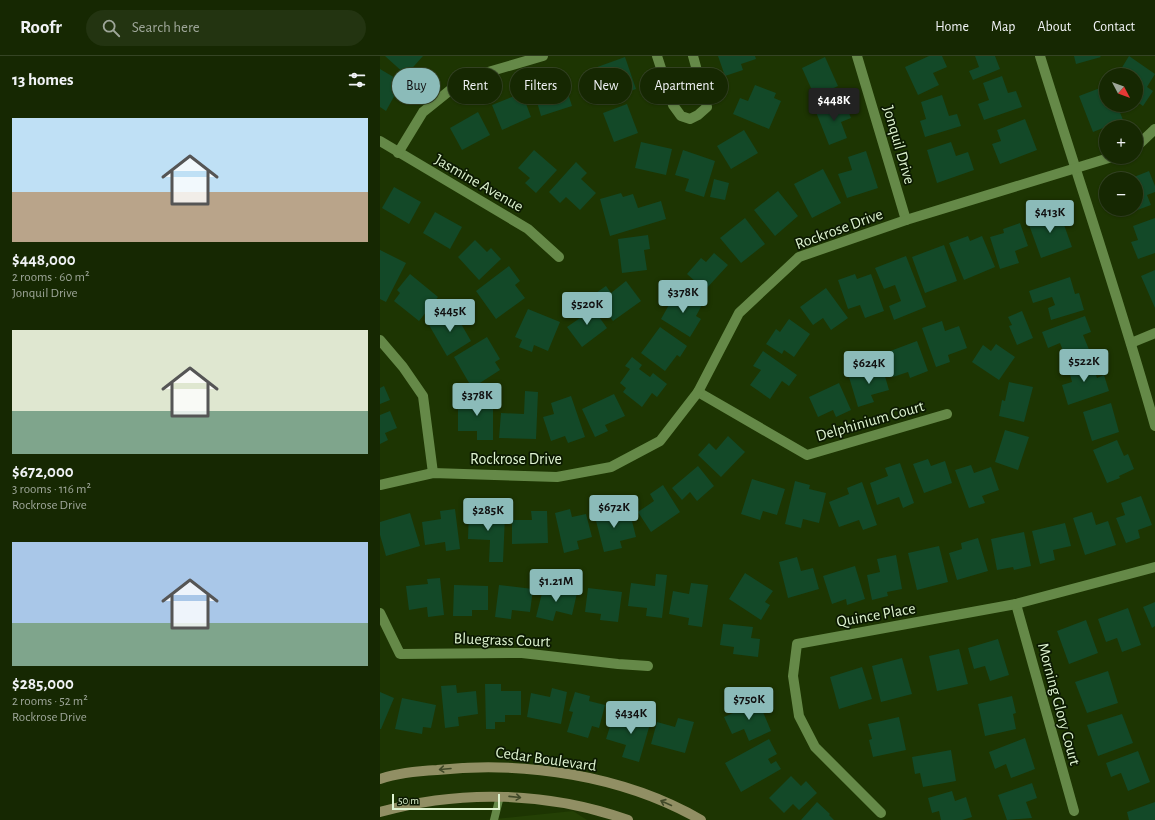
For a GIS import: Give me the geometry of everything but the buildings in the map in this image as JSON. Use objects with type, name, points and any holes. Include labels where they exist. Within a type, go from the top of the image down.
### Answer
[{"type":"main road","name":"Cedar Boulevard","points":[[380,779],[392,775],[456,768],[511,767],[539,770],[599,781],[632,790],[661,800],[701,820]]},
{"type":"main road","points":[[380,812],[431,800],[458,797],[500,796],[563,804],[628,820]]},
{"type":"street","points":[[398,153],[423,112],[464,79],[543,56]]},
{"type":"street","points":[[658,56],[673,104],[681,116],[690,119],[698,115],[707,107],[693,56]]},
{"type":"street","name":"Jonquil Drive","points":[[857,56],[906,220]]},
{"type":"street","points":[[1040,56],[1131,343],[1155,426]]},
{"type":"street","points":[[1143,140],[1155,128]]},
{"type":"street","name":"Jasmine Avenue","points":[[380,141],[528,229],[559,257]]},
{"type":"street","name":"Rockrose Drive","points":[[380,485],[433,473],[557,477],[611,467],[660,441],[698,392],[739,313],[798,257],[906,220],[1099,162]]},
{"type":"street","points":[[1131,343],[1155,332]]},
{"type":"street","points":[[380,340],[403,367],[423,396],[433,473]]},
{"type":"street","name":"Delphinium Court","points":[[698,392],[807,455],[947,414]]},
{"type":"street","name":"Quince Place","points":[[881,813],[815,747],[799,716],[793,676],[797,644],[1016,604],[1155,567]]},
{"type":"street","name":"Morning Glory Court","points":[[1016,604],[1074,811]]},
{"type":"street","name":"Bluegrass Court","points":[[380,613],[400,654],[522,653],[648,666]]},
{"type":"lane","points":[[494,820],[500,796]]},
{"type":"shaded area","points":[[573,811],[587,820],[485,820]]}]
